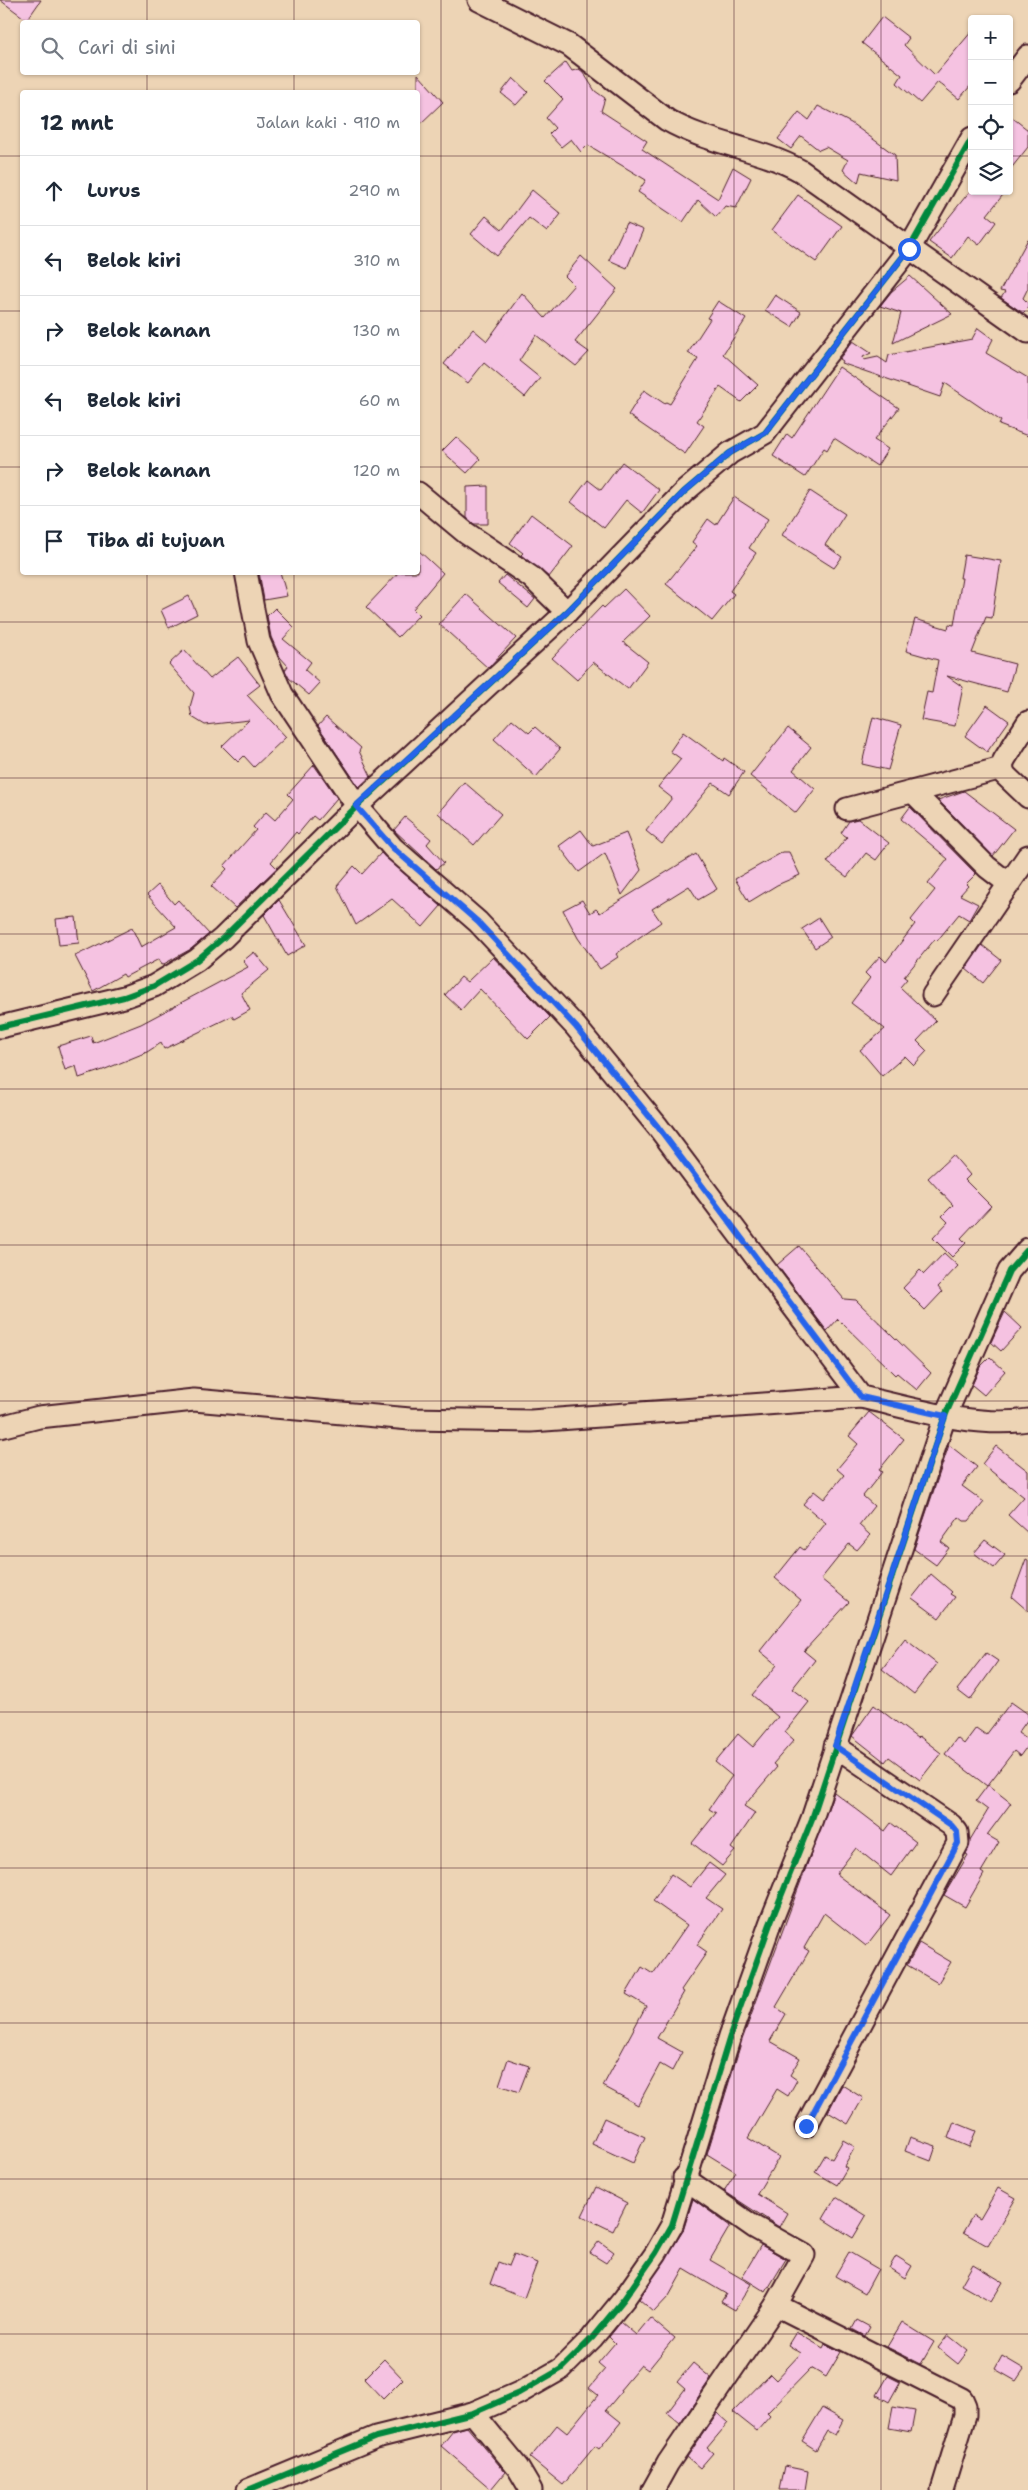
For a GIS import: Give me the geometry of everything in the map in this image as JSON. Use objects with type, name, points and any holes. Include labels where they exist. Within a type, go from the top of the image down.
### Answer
[{"type":"street","points":[[479,0],[569,45],[667,120],[683,129],[773,158],[801,171],[1028,332]]},
{"type":"street","points":[[1013,76],[1028,56]]},
{"type":"street","points":[[0,1027],[124,997],[173,976],[197,960],[223,938],[356,806],[567,612],[684,492],[730,453],[765,433],[909,249],[968,145]]},
{"type":"street","points":[[420,495],[466,533],[531,577],[567,612]]},
{"type":"street","points":[[247,575],[259,641],[282,694],[356,806],[393,848],[478,922],[576,1027],[658,1127],[861,1397]]},
{"type":"street","points":[[1028,722],[1004,760],[1002,768],[1005,775],[1028,797]]},
{"type":"street","points":[[848,809],[914,793],[1002,768]]},
{"type":"street","points":[[914,793],[987,867],[1009,884]]},
{"type":"street","points":[[933,995],[1028,856]]},
{"type":"street","points":[[248,2490],[376,2437],[473,2413],[518,2393],[561,2369],[592,2338],[624,2299],[656,2253],[672,2225],[684,2178],[730,2036],[770,1924],[812,1819],[945,1416],[1009,1271],[1028,1249]]},
{"type":"street","points":[[0,1427],[39,1417],[194,1400],[410,1419],[531,1421],[861,1397],[945,1416],[1009,1422],[1028,1420]]},
{"type":"street","points":[[806,2126],[958,1843],[957,1832],[951,1825],[835,1746]]},
{"type":"street","points":[[653,2490],[668,2462],[776,2305],[804,2255],[754,2227],[684,2178]]},
{"type":"street","points":[[776,2305],[962,2399],[965,2406],[965,2415],[942,2490]]},
{"type":"street","points":[[473,2413],[518,2468],[531,2490]]},
{"type":"building","points":[[0,0],[41,0],[27,20]]},
{"type":"building","points":[[882,17],[909,38],[904,45],[935,75],[968,36],[968,89],[959,99],[938,82],[920,103],[897,83],[902,75],[862,43]]},
{"type":"building","points":[[566,62],[572,71],[579,69],[583,72],[595,91],[605,98],[601,111],[647,141],[642,149],[718,199],[733,167],[751,178],[736,208],[725,206],[716,217],[698,200],[683,222],[638,192],[646,180],[588,145],[581,152],[571,139],[561,147],[549,134],[555,128],[546,118],[563,99],[545,81]]},
{"type":"building","points":[[419,75],[443,102],[420,124],[420,90],[418,90]]},
{"type":"building","points":[[513,78],[528,92],[516,105],[501,93]]},
{"type":"building","points":[[818,106],[851,123],[895,155],[896,180],[861,172],[858,183],[843,170],[848,160],[826,147],[819,150],[801,136],[791,149],[778,139],[799,112],[809,120]]},
{"type":"building","points":[[1013,118],[1028,130],[1028,147],[1013,166]]},
{"type":"building","points":[[532,190],[561,214],[547,232],[529,218],[497,256],[471,234],[486,216],[502,230]]},
{"type":"building","points":[[968,193],[968,195],[1003,195],[987,215],[996,222],[979,245],[968,236],[952,258],[929,242]]},
{"type":"building","points":[[798,195],[842,226],[816,262],[772,230]]},
{"type":"building","points":[[626,223],[643,230],[627,268],[609,260]]},
{"type":"building","points":[[1028,239],[1028,288],[1023,298],[1028,303],[1028,308],[1023,313],[1001,298],[1005,292],[1000,291]]},
{"type":"building","points":[[581,256],[617,289],[575,342],[589,352],[576,366],[536,335],[519,361],[540,378],[525,397],[484,363],[468,383],[444,364],[473,329],[487,341],[522,293],[545,318],[574,285],[565,276]]},
{"type":"building","points":[[910,276],[952,314],[893,343],[901,313],[880,306],[891,292]]},
{"type":"building","points":[[775,295],[801,312],[792,327],[765,310]]},
{"type":"building","points":[[718,301],[746,319],[723,354],[758,385],[741,402],[720,387],[697,421],[704,426],[685,454],[628,415],[644,390],[665,404],[666,402],[670,404],[698,359],[688,353],[710,319],[707,318]]},
{"type":"building","points":[[978,328],[993,339],[986,353],[1028,378],[1028,436],[999,425],[1001,421],[945,383],[940,397],[841,363],[842,361],[839,359],[853,341],[871,353],[863,357],[864,360],[878,357],[887,363],[889,355],[972,339]]},
{"type":"building","points":[[839,367],[899,408],[874,440],[888,449],[877,466],[834,438],[827,450],[824,448],[805,477],[773,456],[787,434],[792,438]]},
{"type":"building","points":[[456,437],[480,459],[467,473],[442,451]]},
{"type":"building","points":[[622,462],[659,490],[642,513],[626,500],[604,528],[571,502],[588,480],[601,490]]},
{"type":"building","points":[[488,486],[488,524],[474,524],[467,518],[467,487]]},
{"type":"building","points":[[810,491],[845,514],[825,545],[842,557],[834,568],[782,535]]},
{"type":"building","points":[[734,497],[768,519],[749,548],[756,553],[730,591],[734,594],[712,621],[666,584],[697,546],[692,542],[708,519],[716,525]]},
{"type":"building","points":[[531,514],[573,546],[549,577],[521,555],[523,553],[510,543]]},
{"type":"building","points":[[420,552],[443,573],[413,609],[419,615],[398,637],[366,607],[396,575],[420,575]]},
{"type":"building","points":[[964,555],[1001,561],[992,618],[986,617],[972,653],[1015,664],[1007,692],[947,676],[963,687],[955,726],[921,720],[927,692],[932,693],[938,660],[906,651],[915,619],[948,629],[949,624],[954,625]]},
{"type":"building","points":[[260,575],[281,575],[287,596],[264,600]]},
{"type":"building","points":[[505,575],[535,599],[528,608],[498,583]]},
{"type":"building","points":[[624,589],[650,616],[623,642],[648,662],[628,689],[593,662],[577,680],[552,658],[602,606],[604,608]]},
{"type":"building","points":[[466,594],[516,638],[488,668],[439,624]]},
{"type":"building","points":[[189,596],[197,614],[169,628],[161,610]]},
{"type":"building","points":[[275,608],[294,627],[283,639],[311,662],[305,670],[320,683],[309,695],[289,678],[285,670],[288,666],[280,657],[271,637],[267,616]]},
{"type":"building","points":[[184,650],[210,679],[238,657],[260,685],[247,695],[286,737],[254,767],[244,756],[238,762],[222,746],[249,720],[205,725],[192,717],[190,707],[194,693],[169,664]]},
{"type":"building","points":[[987,705],[1009,721],[987,752],[965,736]]},
{"type":"building","points":[[326,717],[361,748],[359,751],[371,776],[359,787],[318,726]]},
{"type":"building","points":[[873,717],[901,725],[888,770],[862,764]]},
{"type":"building","points":[[512,719],[529,733],[535,727],[560,749],[536,777],[494,739]]},
{"type":"building","points":[[788,728],[811,747],[793,770],[815,789],[796,813],[750,776]]},
{"type":"building","points":[[683,732],[723,761],[724,758],[744,772],[729,794],[713,783],[662,844],[646,831],[672,798],[658,787],[681,759],[670,751]]},
{"type":"building","points":[[314,765],[337,798],[318,820],[313,816],[298,834],[296,832],[271,862],[277,868],[235,908],[211,886],[227,869],[224,866],[256,830],[253,827],[266,812],[275,820],[293,799],[288,794]]},
{"type":"building","points":[[464,782],[501,814],[474,845],[438,813]]},
{"type":"building","points":[[964,791],[1014,829],[993,856],[938,800]]},
{"type":"building","points":[[910,807],[976,874],[966,884],[968,886],[960,895],[978,904],[969,920],[959,914],[937,941],[935,939],[904,977],[907,979],[900,987],[936,1021],[917,1041],[927,1051],[914,1065],[905,1056],[882,1076],[860,1050],[885,1029],[851,1003],[870,978],[865,973],[880,956],[886,962],[915,924],[911,920],[935,890],[928,884],[948,859],[901,819]]},
{"type":"building","points":[[405,817],[431,839],[427,844],[444,863],[436,869],[394,830]]},
{"type":"building","points":[[858,819],[889,843],[876,860],[866,853],[847,877],[827,862],[847,837],[841,833],[849,821]]},
{"type":"building","points":[[581,830],[593,846],[626,833],[641,870],[622,895],[605,853],[579,872],[559,846]]},
{"type":"building","points":[[783,852],[789,852],[800,875],[777,885],[749,902],[735,879]]},
{"type":"building","points":[[381,853],[441,906],[423,927],[392,899],[356,925],[337,886],[354,866],[362,874]]},
{"type":"building","points":[[696,854],[717,889],[698,900],[689,886],[652,909],[661,922],[616,954],[618,957],[600,969],[578,938],[563,910],[582,900],[590,913],[596,909],[600,913]]},
{"type":"building","points":[[158,885],[174,904],[178,900],[209,934],[191,949],[162,965],[159,959],[125,977],[123,974],[93,991],[75,956],[132,928],[141,947],[176,927],[147,895]]},
{"type":"building","points":[[279,900],[306,945],[287,956],[264,915]]},
{"type":"building","points":[[76,917],[79,943],[59,945],[56,919]]},
{"type":"building","points":[[819,918],[831,937],[815,948],[802,929]]},
{"type":"building","points":[[982,945],[1001,960],[983,983],[966,969]]},
{"type":"building","points":[[254,952],[269,970],[241,993],[250,1010],[234,1019],[232,1016],[164,1049],[161,1043],[147,1052],[79,1078],[76,1066],[65,1070],[58,1046],[91,1036],[93,1043],[141,1024],[248,967],[243,961]]},
{"type":"building","points":[[493,957],[550,1017],[528,1039],[480,989],[461,1010],[445,995],[461,977],[467,982]]},
{"type":"building","points":[[953,1155],[970,1175],[965,1180],[991,1206],[961,1238],[966,1243],[952,1257],[933,1238],[948,1222],[942,1216],[953,1205],[928,1178]]},
{"type":"building","points":[[799,1246],[844,1299],[856,1300],[931,1373],[917,1390],[897,1373],[895,1375],[838,1319],[827,1331],[777,1265]]},
{"type":"building","points":[[944,1253],[958,1266],[938,1287],[942,1292],[925,1310],[903,1288],[920,1270],[924,1274]]},
{"type":"building","points":[[1005,1312],[1022,1328],[1001,1351],[991,1342]]},
{"type":"building","points":[[990,1357],[1005,1371],[984,1395],[972,1385],[980,1367]]},
{"type":"building","points":[[869,1412],[904,1439],[879,1470],[882,1472],[863,1496],[874,1506],[859,1525],[870,1535],[857,1550],[849,1544],[821,1579],[849,1602],[804,1651],[815,1660],[792,1689],[809,1702],[785,1732],[794,1740],[773,1764],[777,1767],[744,1806],[755,1813],[731,1848],[735,1851],[722,1866],[692,1843],[716,1813],[709,1809],[732,1776],[715,1762],[738,1734],[753,1747],[778,1717],[752,1695],[777,1665],[760,1651],[801,1600],[775,1578],[800,1547],[804,1550],[826,1523],[803,1504],[814,1491],[824,1499],[844,1475],[837,1469],[858,1444],[849,1436]]},
{"type":"building","points":[[949,1445],[977,1467],[962,1486],[984,1502],[969,1521],[964,1521],[959,1517],[941,1542],[949,1548],[936,1565],[914,1549]]},
{"type":"building","points":[[996,1446],[1028,1471],[1028,1533],[1008,1515],[1024,1497],[982,1464]]},
{"type":"building","points":[[985,1540],[1005,1555],[994,1568],[974,1553]]},
{"type":"building","points":[[1026,1559],[1028,1560],[1028,1611],[1012,1597]]},
{"type":"building","points":[[931,1574],[952,1592],[950,1594],[955,1597],[939,1618],[912,1598]]},
{"type":"building","points":[[905,1639],[937,1664],[914,1694],[882,1669]]},
{"type":"building","points":[[986,1653],[998,1661],[970,1700],[957,1690]]},
{"type":"building","points":[[1011,1702],[1028,1714],[1028,1719],[1018,1733],[1028,1740],[1028,1745],[1020,1756],[1014,1751],[987,1786],[945,1754],[957,1738],[964,1744],[976,1728],[986,1735]]},
{"type":"building","points":[[874,1705],[917,1738],[919,1736],[941,1753],[920,1780],[889,1757],[885,1762],[852,1736]]},
{"type":"building","points":[[988,1785],[1011,1803],[987,1835],[999,1842],[981,1872],[984,1874],[965,1907],[944,1895],[968,1855],[966,1854],[970,1840],[988,1810],[976,1801]]},
{"type":"building","points":[[834,1792],[885,1831],[891,1823],[916,1842],[891,1876],[856,1848],[836,1874],[890,1915],[866,1946],[824,1913],[804,1948],[809,1951],[776,2007],[786,2014],[770,2041],[800,2058],[790,2075],[797,2080],[788,2096],[777,2089],[748,2138],[779,2157],[757,2194],[787,2213],[779,2227],[724,2191],[736,2172],[707,2154],[742,2040]]},
{"type":"building","points":[[709,1863],[725,1875],[706,1898],[722,1909],[697,1945],[707,1952],[681,1990],[684,1992],[657,2038],[682,2052],[672,2071],[660,2064],[638,2105],[603,2086],[646,2006],[626,1994],[642,1967],[653,1974],[687,1925],[653,1901],[671,1874],[690,1887]]},
{"type":"building","points":[[919,1943],[951,1962],[938,1983],[907,1965]]},
{"type":"building","points":[[508,2059],[529,2066],[519,2092],[499,2085]]},
{"type":"building","points":[[842,2085],[863,2098],[848,2124],[828,2112]]},
{"type":"building","points":[[604,2118],[645,2137],[633,2163],[592,2144]]},
{"type":"building","points":[[954,2122],[976,2131],[969,2147],[948,2138]]},
{"type":"building","points":[[910,2137],[936,2146],[931,2161],[905,2151]]},
{"type":"building","points":[[843,2140],[855,2147],[844,2166],[847,2168],[837,2185],[815,2172],[825,2155],[832,2159]]},
{"type":"building","points":[[596,2187],[627,2203],[613,2231],[582,2216]]},
{"type":"building","points":[[998,2188],[1016,2198],[988,2246],[963,2232],[973,2215],[980,2219]]},
{"type":"building","points":[[836,2197],[866,2216],[853,2238],[823,2219]]},
{"type":"building","points":[[693,2199],[730,2226],[710,2260],[751,2284],[735,2310],[721,2302],[726,2294],[684,2269],[669,2296],[654,2312],[639,2299],[683,2231]]},
{"type":"building","points":[[599,2241],[614,2252],[606,2263],[590,2253]]},
{"type":"building","points":[[761,2245],[786,2259],[766,2292],[742,2277]]},
{"type":"building","points":[[849,2252],[878,2269],[865,2293],[835,2276]]},
{"type":"building","points":[[514,2254],[537,2263],[524,2298],[490,2284],[498,2262],[509,2266]]},
{"type":"building","points":[[896,2256],[912,2266],[905,2278],[889,2268]]},
{"type":"building","points":[[973,2264],[1003,2282],[991,2302],[961,2285]]},
{"type":"building","points":[[650,2318],[674,2338],[648,2370],[641,2365],[620,2390],[621,2392],[606,2410],[621,2422],[599,2449],[595,2446],[563,2485],[530,2458],[557,2425],[567,2433],[598,2395],[589,2388],[605,2369],[598,2363],[615,2343],[609,2337],[621,2322],[636,2335]]},
{"type":"building","points":[[857,2320],[870,2327],[865,2336],[852,2329]]},
{"type":"building","points":[[902,2322],[934,2342],[921,2364],[887,2347]]},
{"type":"building","points":[[796,2332],[823,2348],[825,2344],[841,2352],[826,2377],[811,2368],[767,2413],[770,2416],[757,2431],[733,2412],[770,2374],[776,2380],[801,2353],[788,2345]]},
{"type":"building","points":[[948,2335],[968,2351],[958,2364],[938,2348]]},
{"type":"building","points":[[1002,2356],[1024,2369],[1016,2381],[995,2369]]},
{"type":"building","points":[[384,2359],[403,2379],[383,2399],[364,2379]]},
{"type":"building","points":[[693,2363],[711,2378],[680,2424],[667,2413],[685,2389],[677,2382]]},
{"type":"building","points":[[888,2376],[900,2382],[889,2402],[877,2395]]},
{"type":"building","points":[[893,2407],[915,2411],[911,2432],[889,2428]]},
{"type":"building","points":[[822,2408],[843,2420],[835,2435],[827,2431],[816,2450],[802,2441]]},
{"type":"building","points":[[717,2413],[728,2423],[707,2448],[713,2453],[700,2468],[687,2457]]},
{"type":"building","points":[[467,2427],[505,2472],[491,2489],[441,2446],[453,2431]]},
{"type":"building","points":[[784,2466],[808,2471],[805,2490],[779,2490]]},
{"type":"cycle path","points":[[0,1027],[124,997],[154,986],[197,960],[223,938],[357,806],[567,612],[684,492],[730,453],[765,433],[909,249],[968,145]]},
{"type":"cycle path","points":[[248,2490],[376,2437],[473,2413],[519,2393],[561,2369],[592,2338],[624,2299],[656,2253],[672,2225],[730,2036],[770,1924],[812,1819],[945,1416],[1009,1271],[1028,1249]]},
{"type":"route","points":[[806,2126],[956,1851],[958,1843],[957,1832],[951,1825],[835,1746],[945,1416],[861,1397],[658,1127],[576,1027],[478,922],[393,848],[356,806],[567,612],[684,492],[730,453],[765,433],[909,249]]}]
